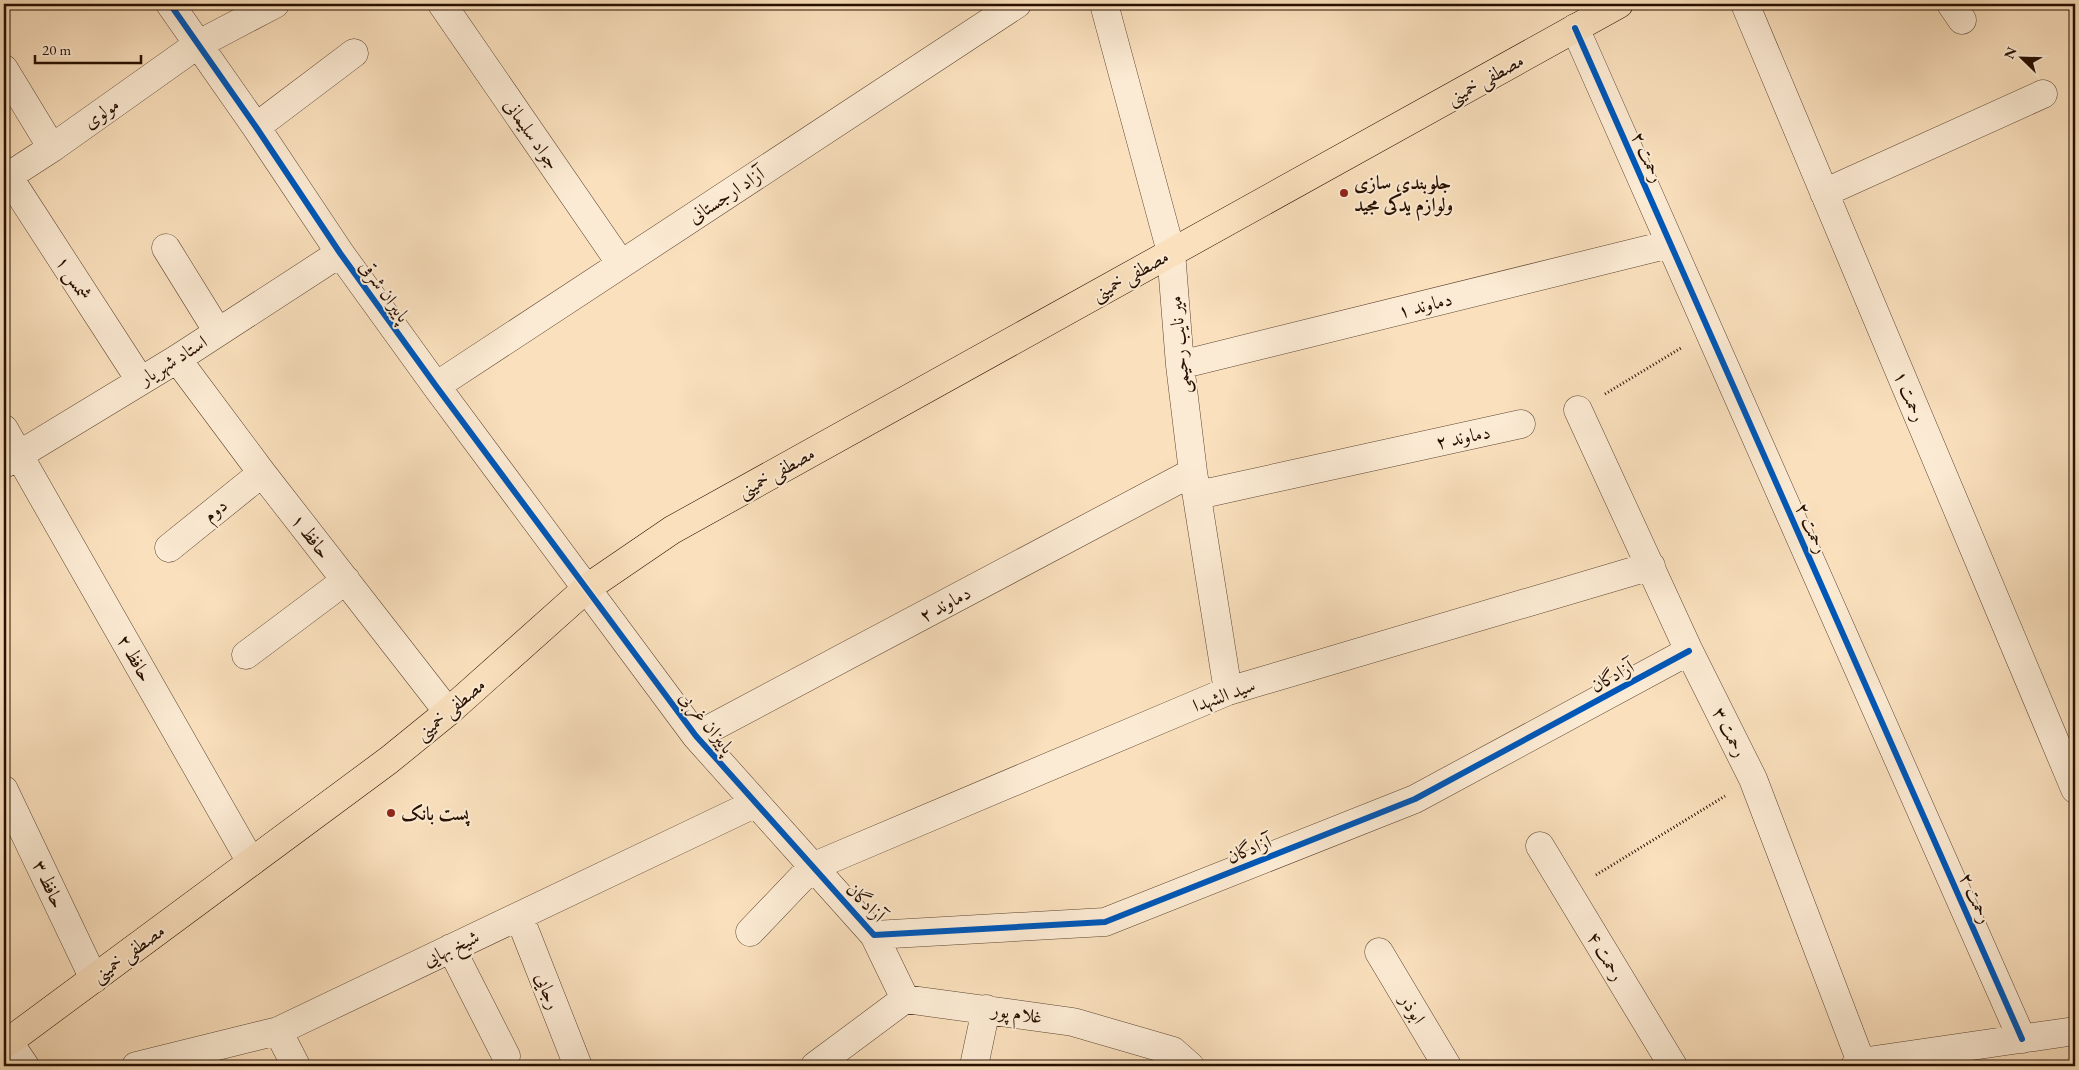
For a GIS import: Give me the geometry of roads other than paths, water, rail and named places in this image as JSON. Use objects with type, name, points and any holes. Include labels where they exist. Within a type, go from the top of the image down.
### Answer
[{"type":"main road","name":"مصطفی خمینی","points":[[6,1043],[389,760],[448,712],[587,588],[672,530],[1619,4]]},
{"type":"street","name":"پاییران شرقی","points":[[170,4],[256,127],[340,253],[436,386],[587,588]]},
{"type":"street","name":"مولوی","points":[[6,178],[52,148],[197,45],[275,4]]},
{"type":"street","name":"جواد سلیمانی","points":[[442,4],[621,264]]},
{"type":"street","name":"آزاد ارجستانی","points":[[436,386],[1017,4]]},
{"type":"street","name":"میر نایب رحیمی","points":[[1104,4],[1171,252],[1180,365],[1195,483],[1228,691]]},
{"type":"street","name":"رحمت ۱","points":[[1744,4],[2075,789]]},
{"type":"street","name":"رحمت ۲","points":[[1576,28],[2022,1039]]},
{"type":"street","points":[[256,127],[354,53]]},
{"type":"street","points":[[4,68],[52,148]]},
{"type":"street","points":[[1824,193],[2043,94]]},
{"type":"street","name":"شمس ۱","points":[[6,178],[140,380]]},
{"type":"street","name":"دماوند ۱","points":[[1180,365],[1670,244]]},
{"type":"street","points":[[166,248],[218,332]]},
{"type":"street","name":"استاد شهریار","points":[[11,459],[177,359],[340,253]]},
{"type":"street","name":"حافظ ۱","points":[[177,359],[262,473],[448,712]]},
{"type":"street","name":"رحمت ۳","points":[[1578,410],[1689,651],[1753,779],[1858,1064]]},
{"type":"street","name":"دماوند ۲","points":[[696,736],[1195,483],[1521,424]]},
{"type":"street","name":"حافظ ۲","points":[[4,430],[11,459],[251,862]]},
{"type":"street","name":"دوم","points":[[169,548],[262,473]]},
{"type":"street","name":"سید الشهدا","points":[[812,866],[1228,691],[1651,566]]},
{"type":"street","points":[[246,655],[346,580]]},
{"type":"street","name":"پاییزان غربی","points":[[587,588],[696,736],[812,866]]},
{"type":"street","name":"آزادگان","points":[[812,866],[874,936],[1105,922],[1415,799],[1689,651]]},
{"type":"street","name":"حافظ ۳","points":[[4,790],[94,978]]},
{"type":"street","name":"شیخ بهایی","points":[[136,1066],[278,1030],[756,803]]},
{"type":"street","name":"رحمت ۴","points":[[1540,846],[1673,1066]]},
{"type":"street","points":[[750,932],[812,866]]},
{"type":"street","name":"رجایی","points":[[519,916],[578,1066]]},
{"type":"street","points":[[815,1066],[905,999],[874,936]]},
{"type":"street","points":[[450,948],[506,1056]]},
{"type":"street","name":"ابوذر","points":[[1379,952],[1447,1066]]},
{"type":"street","name":"غلام پور","points":[[905,999],[1073,1022],[1173,1051],[1190,1066]]},
{"type":"street","points":[[974,1066],[986,1009]]},
{"type":"street","points":[[278,1030],[296,1066]]},
{"type":"street","points":[[1858,1064],[2075,1031]]},
{"type":"street","points":[[6,1043],[26,1066]]},
{"type":"place","name":"جلوبندی سازی ولوازم یدکی مجید","points":[[1344,193]]},
{"type":"place","name":"پست بانک","points":[[391,813]]}]
